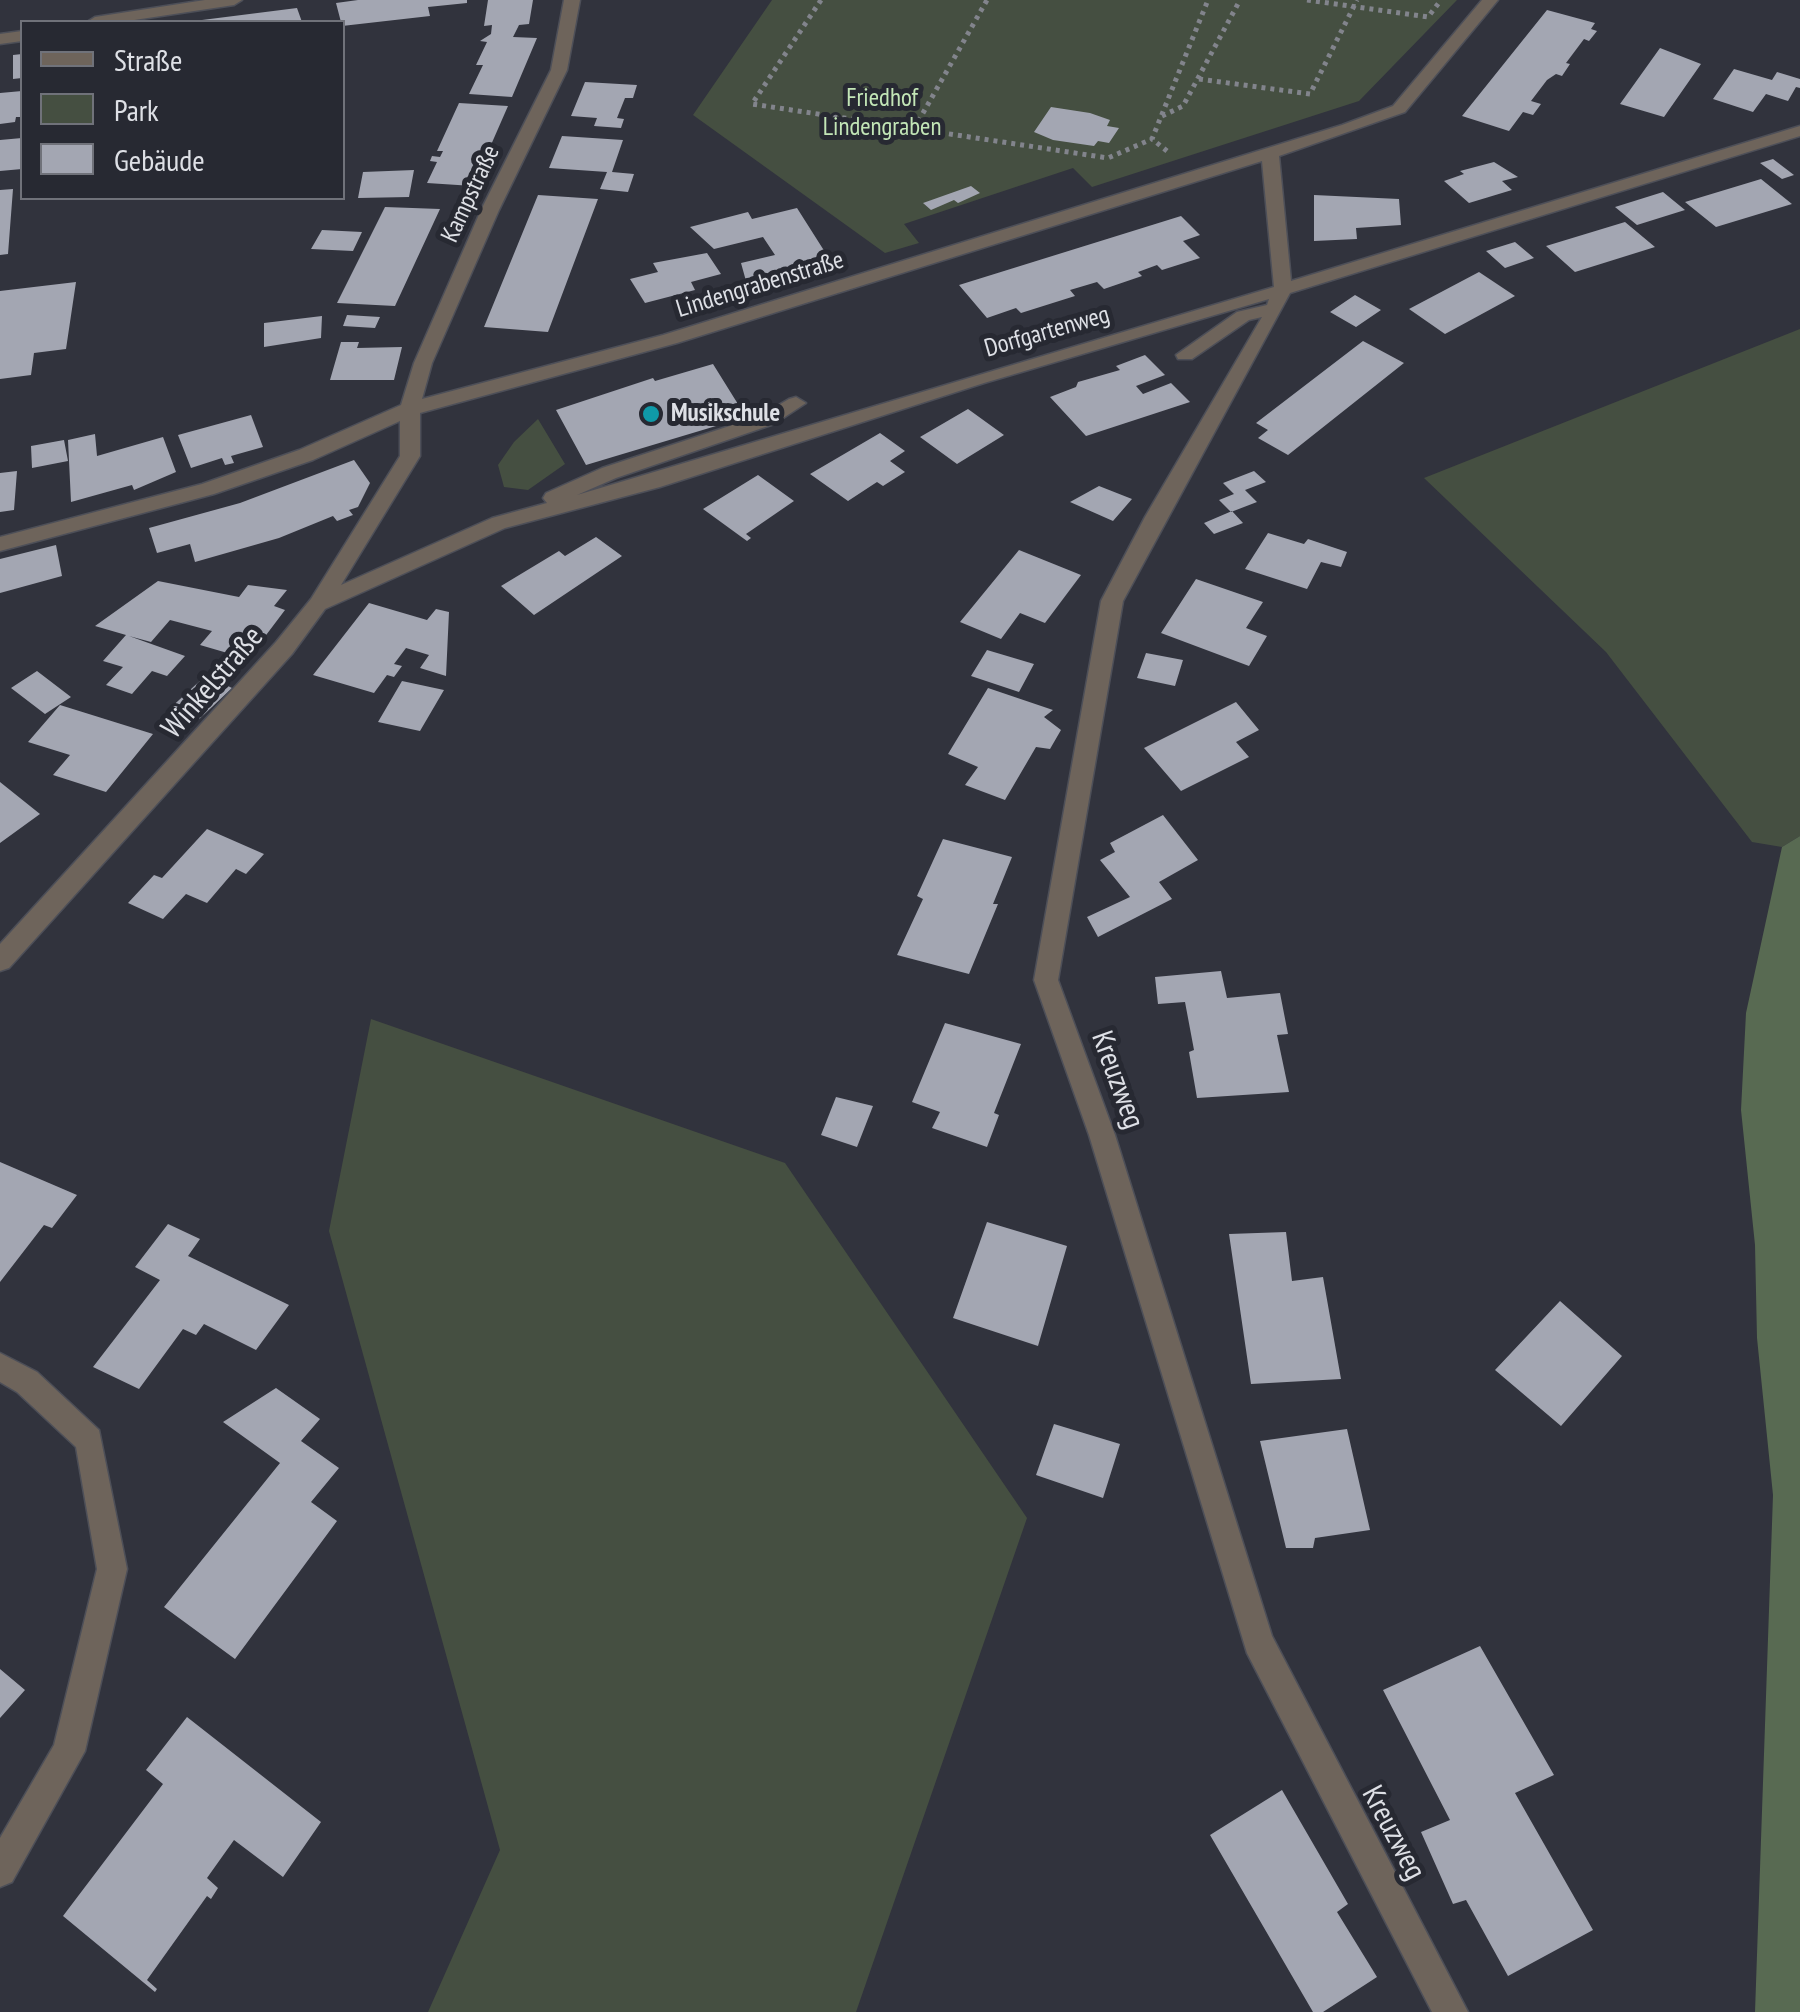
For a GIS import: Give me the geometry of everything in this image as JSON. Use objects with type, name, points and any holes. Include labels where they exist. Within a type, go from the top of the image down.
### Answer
[{"type":"street","points":[[108,20],[234,0]]},
{"type":"street","name":"Kampstraße","points":[[410,409],[423,363],[440,324],[559,70],[572,0]]},
{"type":"street","name":"Lindengrabenstraße","points":[[0,544],[208,488],[306,455],[410,409],[670,339],[1270,153],[1399,109],[1490,0]]},
{"type":"street","name":"Dorfgartenweg","points":[[318,604],[498,523],[653,482],[977,378],[1279,298],[1800,131]]},
{"type":"street","points":[[1185,355],[1243,316],[1279,298],[1270,153]]},
{"type":"street","name":"Kreuzweg","points":[[1279,298],[1112,601],[1046,980],[1102,1134],[1258,1642],[1451,2012]]},
{"type":"street","points":[[524,517],[548,500],[609,473],[767,420],[796,403]]},
{"type":"street","name":"Winkelstraße","points":[[0,961],[192,752],[318,604],[410,456],[410,409]]},
{"type":"street","points":[[0,1367],[27,1382],[89,1440],[112,1569],[69,1751],[0,1870]]},
{"type":"path","points":[[821,0],[752,104],[1108,158],[1152,139],[1208,0]]},
{"type":"path","points":[[914,129],[986,0]]},
{"type":"path","points":[[1160,117],[1183,106],[1240,0]]},
{"type":"path","points":[[1307,0],[1428,17],[1441,0]]},
{"type":"path","points":[[1199,80],[1310,94],[1357,0]]},
{"type":"path","points":[[1152,139],[1197,175]]},
{"type":"green space","name":"Friedhof Lindengraben","points":[[772,0],[1457,0],[1359,101],[1092,187],[1073,168],[904,224],[919,243],[885,253],[693,115]]},
{"type":"green space","points":[[1800,329],[1800,836],[1782,847],[1752,842],[1606,652],[1424,478]]},
{"type":"green space","points":[[538,419],[565,464],[528,490],[504,487],[498,465],[514,442]]},
{"type":"green space","points":[[1800,836],[1800,2012],[1755,2012],[1773,1495],[1741,1110],[1746,1013],[1782,847]]},
{"type":"green space","points":[[371,1019],[785,1163],[1027,1518],[856,2012],[428,2012],[500,1850],[329,1231]]},
{"type":"building","points":[[467,0],[428,7],[430,16],[345,26],[336,3]]},
{"type":"building","points":[[488,0],[533,0],[529,24],[519,25],[513,37],[537,38],[512,97],[469,94],[483,65],[476,65],[487,42],[480,41],[491,34],[492,25],[484,26]]},
{"type":"building","points":[[297,8],[301,20],[202,20]]},
{"type":"building","points":[[1547,10],[1595,23],[1591,29],[1597,31],[1589,41],[1584,39],[1566,63],[1570,64],[1562,76],[1556,74],[1547,80],[1531,101],[1541,104],[1533,115],[1523,112],[1509,131],[1462,116]]},
{"type":"building","points":[[1660,48],[1701,64],[1664,117],[1620,104]]},
{"type":"building","points":[[20,54],[20,78],[13,79],[13,55]]},
{"type":"building","points":[[1734,69],[1772,80],[1777,72],[1800,79],[1800,88],[1796,87],[1788,101],[1766,94],[1753,112],[1713,99]]},
{"type":"building","points":[[585,82],[637,85],[633,98],[625,98],[617,118],[624,119],[621,128],[594,126],[597,118],[571,116]]},
{"type":"building","points":[[20,91],[20,117],[15,122],[0,124],[0,93]]},
{"type":"building","points":[[459,103],[508,106],[473,186],[427,183],[437,162],[430,161],[432,156],[440,157],[443,151],[437,151]]},
{"type":"building","points":[[1051,107],[1090,113],[1110,120],[1107,126],[1119,128],[1109,143],[1098,141],[1094,146],[1053,140],[1034,132]]},
{"type":"building","points":[[562,136],[623,140],[612,172],[634,174],[628,192],[600,189],[607,172],[549,168]]},
{"type":"building","points":[[20,138],[20,169],[0,171],[0,140]]},
{"type":"building","points":[[1773,159],[1794,175],[1782,179],[1760,163]]},
{"type":"building","points":[[1494,162],[1518,177],[1502,181],[1512,190],[1469,203],[1444,181],[1464,174],[1460,171]]},
{"type":"building","points":[[414,170],[409,197],[358,198],[363,172]]},
{"type":"building","points":[[1761,179],[1792,204],[1716,227],[1685,202]]},
{"type":"building","points":[[971,186],[980,193],[958,203],[954,200],[931,210],[923,203]]},
{"type":"building","points":[[13,189],[8,254],[0,255],[0,190]]},
{"type":"building","points":[[1663,192],[1685,210],[1637,225],[1615,207]]},
{"type":"building","points":[[538,195],[598,199],[548,332],[484,327]]},
{"type":"building","points":[[1314,195],[1399,199],[1401,225],[1356,228],[1357,239],[1314,241]]},
{"type":"building","points":[[385,207],[440,209],[395,306],[337,303]]},
{"type":"building","points":[[797,208],[830,260],[746,281],[741,263],[775,255],[763,237],[714,249],[690,227],[748,212],[752,219]]},
{"type":"building","points":[[1181,216],[1200,235],[1183,241],[1200,258],[1162,270],[1157,265],[1138,272],[1142,276],[1104,289],[1097,282],[1070,290],[1075,296],[1021,313],[1016,308],[987,318],[959,285]]},
{"type":"building","points":[[1625,222],[1655,247],[1575,272],[1546,246]]},
{"type":"building","points":[[322,230],[362,232],[353,251],[311,249]]},
{"type":"building","points":[[1515,242],[1534,258],[1505,268],[1486,251]]},
{"type":"building","points":[[707,253],[721,274],[691,282],[695,290],[645,303],[630,279],[658,272],[653,263]]},
{"type":"building","points":[[1479,272],[1515,296],[1445,334],[1409,309]]},
{"type":"building","points":[[76,282],[66,349],[34,353],[31,375],[0,379],[0,291]]},
{"type":"building","points":[[1355,295],[1381,310],[1356,327],[1330,312]]},
{"type":"building","points":[[347,315],[380,317],[375,328],[343,326]]},
{"type":"building","points":[[322,316],[321,338],[264,347],[264,323]]},
{"type":"building","points":[[1363,341],[1404,363],[1288,455],[1258,438],[1268,430],[1256,423]]},
{"type":"building","points":[[341,342],[359,342],[357,348],[402,347],[394,380],[330,380]]},
{"type":"building","points":[[1145,355],[1165,375],[1136,386],[1143,394],[1171,383],[1190,402],[1086,436],[1050,397],[1076,387],[1078,382],[1120,370],[1116,366]]},
{"type":"building","name":"Musikschule","points":[[713,364],[746,417],[586,465],[556,410],[653,378],[655,381]]},
{"type":"building","points":[[968,409],[1004,435],[957,464],[920,437]]},
{"type":"building","points":[[251,415],[263,447],[231,456],[234,463],[225,465],[222,458],[191,468],[178,435]]},
{"type":"building","points":[[880,433],[905,451],[890,461],[905,472],[883,486],[877,482],[848,501],[810,474]]},
{"type":"building","points":[[95,434],[97,456],[163,437],[176,472],[134,490],[132,485],[71,502],[68,440]]},
{"type":"building","points":[[64,440],[68,461],[32,468],[31,446]]},
{"type":"building","points":[[354,460],[370,483],[358,507],[349,510],[353,515],[337,521],[333,516],[279,538],[195,562],[190,544],[157,553],[149,528],[240,503]]},
{"type":"building","points":[[17,471],[14,510],[0,512],[0,473]]},
{"type":"building","points":[[1254,471],[1266,482],[1245,490],[1257,502],[1231,512],[1219,500],[1234,494],[1223,483]]},
{"type":"building","points":[[758,475],[794,501],[746,534],[751,538],[747,541],[703,509]]},
{"type":"building","points":[[1099,486],[1132,499],[1113,521],[1070,502]]},
{"type":"building","points":[[1232,511],[1243,523],[1214,534],[1204,523]]},
{"type":"building","points":[[1268,533],[1304,544],[1308,539],[1347,552],[1341,567],[1321,562],[1307,589],[1245,569]]},
{"type":"building","points":[[596,537],[622,556],[534,615],[501,586],[559,551],[565,556]]},
{"type":"building","points":[[56,545],[62,576],[0,593],[0,559]]},
{"type":"building","points":[[1019,550],[1081,575],[1045,623],[1020,613],[1001,639],[960,622]]},
{"type":"building","points":[[1196,579],[1263,602],[1246,628],[1267,636],[1249,666],[1161,633]]},
{"type":"building","points":[[158,581],[239,597],[248,585],[287,590],[274,606],[285,610],[248,659],[200,645],[212,631],[170,620],[151,642],[129,636],[185,656],[167,676],[152,671],[132,694],[106,685],[123,667],[103,661],[126,635],[95,626]]},
{"type":"building","points":[[369,603],[427,620],[436,609],[449,612],[446,676],[420,668],[429,655],[406,648],[394,664],[402,666],[394,677],[387,675],[374,693],[313,675]]},
{"type":"building","points":[[987,650],[1034,664],[1019,692],[971,676]]},
{"type":"building","points":[[1146,653],[1183,660],[1175,686],[1137,678]]},
{"type":"building","points":[[37,671],[71,697],[45,714],[11,688]]},
{"type":"building","points":[[210,677],[232,688],[192,726],[166,712],[203,678]]},
{"type":"building","points":[[402,681],[444,690],[420,731],[378,722]]},
{"type":"building","points":[[988,688],[1053,710],[1044,717],[1061,730],[1050,749],[1036,747],[1005,800],[965,785],[978,767],[948,754]]},
{"type":"building","points":[[1236,702],[1259,730],[1236,742],[1249,757],[1181,791],[1144,748]]},
{"type":"building","points":[[60,705],[153,734],[106,792],[53,775],[70,755],[28,742]]},
{"type":"building","points":[[0,782],[40,814],[0,843]]},
{"type":"building","points":[[1163,815],[1198,860],[1159,882],[1172,899],[1098,937],[1087,917],[1130,897],[1100,860],[1115,852],[1110,843]]},
{"type":"building","points":[[207,829],[264,854],[246,874],[236,869],[207,903],[186,894],[163,919],[128,903],[154,875],[162,878]]},
{"type":"building","points":[[943,839],[1012,857],[993,904],[998,904],[969,974],[897,955],[923,899],[917,896]]},
{"type":"building","points":[[1221,971],[1227,998],[1280,993],[1288,1034],[1277,1035],[1289,1092],[1197,1098],[1185,1002],[1158,1004],[1155,977]]},
{"type":"building","points":[[945,1023],[1021,1044],[994,1113],[999,1115],[987,1147],[932,1128],[940,1112],[912,1102]]},
{"type":"building","points":[[836,1097],[873,1106],[857,1147],[821,1135]]},
{"type":"building","points":[[0,1162],[77,1195],[52,1228],[44,1225],[0,1282]]},
{"type":"building","points":[[987,1222],[1067,1246],[1038,1346],[953,1318]]},
{"type":"building","points":[[168,1224],[200,1239],[188,1256],[289,1305],[256,1350],[204,1324],[196,1335],[183,1329],[139,1389],[93,1367],[160,1280],[135,1267]]},
{"type":"building","points":[[1286,1232],[1292,1281],[1323,1277],[1341,1379],[1251,1384],[1229,1234]]},
{"type":"building","points":[[1560,1301],[1622,1356],[1561,1426],[1495,1370]]},
{"type":"building","points":[[276,1388],[320,1419],[301,1441],[339,1468],[311,1502],[337,1521],[235,1659],[164,1607],[280,1463],[223,1422]]},
{"type":"building","points":[[1054,1424],[1120,1444],[1103,1498],[1036,1475]]},
{"type":"building","points":[[1347,1429],[1370,1530],[1315,1538],[1313,1548],[1286,1548],[1260,1441]]},
{"type":"building","points":[[1480,1646],[1554,1775],[1515,1793],[1593,1930],[1508,1976],[1466,1900],[1453,1904],[1421,1832],[1450,1820],[1383,1690]]},
{"type":"building","points":[[0,1669],[25,1690],[0,1718]]},
{"type":"building","points":[[187,1717],[321,1822],[283,1877],[234,1840],[207,1878],[218,1888],[211,1899],[207,1896],[147,1980],[157,1989],[155,1992],[63,1916],[163,1784],[146,1770]]},
{"type":"building","points":[[1282,1790],[1348,1904],[1337,1912],[1377,1977],[1323,2012],[1313,2012],[1210,1835]]},
{"type":"place","name":"Musikschule","points":[[651,414]]}]
